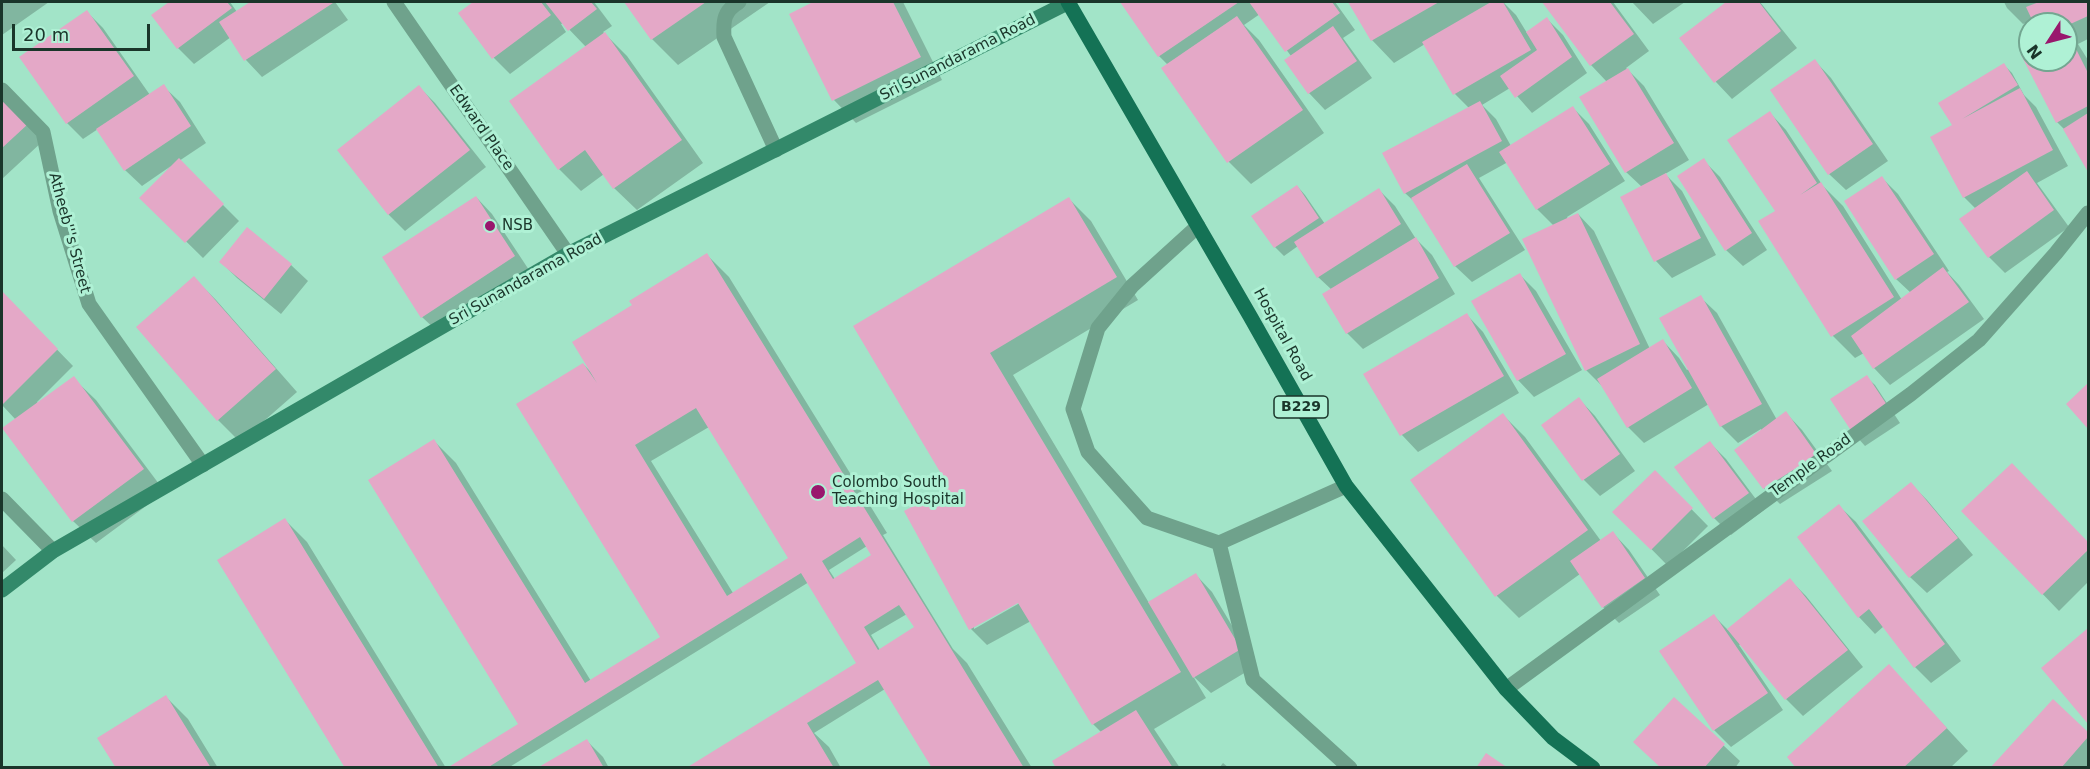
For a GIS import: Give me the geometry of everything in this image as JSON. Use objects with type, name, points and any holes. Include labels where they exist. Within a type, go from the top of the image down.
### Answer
[{"type":"main road","name":"Hospital Road","points":[[1068,2],[1346,486],[1506,689],[1552,738],[1593,768]]},
{"type":"street","name":"Edward Place","points":[[394,2],[568,254]]},
{"type":"street","points":[[739,2],[729,8],[723,21],[724,37],[776,150]]},
{"type":"street","name":"Sri Sunandarama Road","points":[[2,590],[53,551],[568,254],[1068,2]]},
{"type":"street","name":"Atheeb'''s Street","points":[[2,90],[43,132],[60,211],[89,304],[203,465]]},
{"type":"street","name":"Temple Road","points":[[1506,689],[1911,394],[1979,340],[2088,213]]},
{"type":"street","points":[[1198,226],[1132,285],[1098,328],[1073,409],[1088,452],[1146,518],[1219,543],[1346,486]]},
{"type":"street","points":[[2,499],[53,551]]},
{"type":"street","points":[[1219,543],[1253,680],[1350,768]]},
{"type":"building","points":[[169,2],[227,2],[232,8],[177,49],[151,15]]},
{"type":"building","points":[[250,2],[333,3],[244,61],[219,22]]},
{"type":"building","points":[[473,2],[541,2],[551,15],[492,59],[458,13]]},
{"type":"building","points":[[545,2],[591,2],[597,9],[568,31]]},
{"type":"building","points":[[624,2],[706,2],[651,40]]},
{"type":"building","points":[[813,2],[893,2],[921,57],[832,101],[789,14]]},
{"type":"building","points":[[1120,2],[1239,2],[1158,57]]},
{"type":"building","points":[[1249,2],[1332,2],[1340,13],[1285,52]]},
{"type":"building","points":[[1348,2],[1439,2],[1371,41]]},
{"type":"building","points":[[1491,2],[1503,2],[1531,50],[1453,95],[1422,42]]},
{"type":"building","points":[[1542,2],[1610,2],[1634,34],[1590,66]]},
{"type":"building","points":[[1726,2],[1759,2],[1781,31],[1714,83],[1679,38]]},
{"type":"building","points":[[2039,2],[2088,2],[2088,16],[2078,21],[2078,12],[2028,12],[2026,7]]},
{"type":"building","points":[[87,10],[134,76],[66,124],[19,57]]},
{"type":"building","points":[[1237,16],[1303,110],[1227,163],[1161,68]]},
{"type":"building","points":[[1547,17],[1572,57],[1515,98],[1500,76],[1537,50],[1526,32]]},
{"type":"building","points":[[1333,26],[1357,61],[1308,94],[1284,60]]},
{"type":"building","points":[[605,32],[682,140],[613,189],[585,150],[558,170],[509,101]]},
{"type":"building","points":[[2078,53],[2088,73],[2088,106],[2056,123],[2030,72],[2078,72]]},
{"type":"building","points":[[1815,59],[1873,144],[1828,175],[1770,90]]},
{"type":"building","points":[[2004,63],[2018,85],[1962,119],[2020,88],[2053,150],[1963,198],[1930,137],[1952,125],[1938,103]]},
{"type":"building","points":[[1628,68],[1674,143],[1625,173],[1579,97]]},
{"type":"building","points":[[164,84],[191,126],[124,171],[96,129]]},
{"type":"building","points":[[419,85],[470,150],[388,215],[337,150]]},
{"type":"building","points":[[2,96],[28,124],[2,148]]},
{"type":"building","points":[[1480,101],[1502,141],[1404,194],[1382,153]]},
{"type":"building","points":[[1573,106],[1610,164],[1536,210],[1499,152]]},
{"type":"building","points":[[1770,111],[1817,183],[1800,195],[1821,182],[1894,297],[1831,337],[1758,221],[1775,211],[1727,140]]},
{"type":"building","points":[[2088,113],[2088,172],[2063,129]]},
{"type":"building","points":[[179,158],[224,204],[185,243],[139,198]]},
{"type":"building","points":[[1704,158],[1752,233],[1725,251],[1677,176]]},
{"type":"building","points":[[1467,164],[1510,233],[1454,267],[1411,198]]},
{"type":"building","points":[[2027,171],[2054,210],[1988,258],[1959,219]]},
{"type":"building","points":[[1666,173],[1701,238],[1654,262],[1620,197]]},
{"type":"building","points":[[1882,176],[1934,254],[1895,280],[1844,201]]},
{"type":"building","points":[[1297,185],[1319,218],[1274,248],[1251,216]]},
{"type":"building","points":[[1379,188],[1401,224],[1317,278],[1294,242]]},
{"type":"building","points":[[476,196],[515,256],[421,318],[382,257]]},
{"type":"building","points":[[1069,197],[1117,277],[990,353],[1181,672],[1092,725],[1018,603],[969,630],[904,511],[949,487],[853,326]]},
{"type":"building","points":[[1578,213],[1640,344],[1585,371],[1522,239]]},
{"type":"building","points":[[247,227],[292,264],[264,299],[219,262]]},
{"type":"building","points":[[1416,237],[1439,278],[1346,334],[1322,294]]},
{"type":"building","points":[[707,253],[1024,768],[932,768],[878,680],[807,723],[834,768],[738,768],[737,766],[735,768],[686,768],[856,663],[801,573],[487,768],[447,768],[518,724],[368,480],[434,439],[585,683],[660,637],[516,404],[583,363],[597,383],[572,342],[632,305],[629,301]],"holes":[[[696,408],[788,558],[727,596],[635,445]],[[860,537],[871,555],[833,579],[822,561]],[[899,605],[914,627],[878,650],[864,627]]]},
{"type":"building","points":[[1943,267],[1969,302],[1873,369],[1851,336]]},
{"type":"building","points":[[1520,273],[1566,354],[1517,381],[1471,301]]},
{"type":"building","points":[[194,276],[276,369],[217,421],[136,327]]},
{"type":"building","points":[[2,291],[58,349],[2,405]]},
{"type":"building","points":[[1701,295],[1762,404],[1720,427],[1659,318]]},
{"type":"building","points":[[1467,313],[1504,376],[1400,436],[1363,374]]},
{"type":"building","points":[[1663,339],[1692,388],[1627,428],[1597,379]]},
{"type":"building","points":[[1867,375],[1893,414],[1856,438],[1830,399]]},
{"type":"building","points":[[74,376],[144,469],[72,522],[2,428]]},
{"type":"building","points":[[2088,383],[2088,429],[2066,404]]},
{"type":"building","points":[[1579,397],[1620,454],[1582,481],[1541,425]]},
{"type":"building","points":[[1786,411],[1817,455],[1763,489],[1734,450]]},
{"type":"building","points":[[1503,413],[1588,530],[1495,597],[1410,480]]},
{"type":"building","points":[[1710,441],[1749,493],[1713,519],[1674,467]]},
{"type":"building","points":[[2012,463],[2088,542],[2088,550],[2042,595],[1961,511]]},
{"type":"building","points":[[1655,470],[1693,508],[1651,550],[1612,512]]},
{"type":"building","points":[[1911,482],[1958,538],[1909,578],[1862,521]]},
{"type":"building","points":[[1839,504],[1945,644],[1914,668],[1869,609],[1858,618],[1797,537]]},
{"type":"building","points":[[285,518],[439,768],[345,768],[217,560]]},
{"type":"building","points":[[1613,531],[1645,578],[1602,608],[1570,561]]},
{"type":"building","points":[[1196,573],[1241,649],[1193,678],[1148,602]]},
{"type":"building","points":[[1790,578],[1848,650],[1785,700],[1727,629]]},
{"type":"building","points":[[1714,614],[1768,693],[1713,731],[1659,651]]},
{"type":"building","points":[[2088,628],[2088,724],[2041,668]]},
{"type":"building","points":[[1889,664],[1947,728],[1903,768],[1796,768],[1787,757]]},
{"type":"building","points":[[166,695],[211,768],[116,768],[97,738]]},
{"type":"building","points":[[1674,697],[1725,744],[1704,768],[1661,768],[1633,742]]},
{"type":"building","points":[[2053,699],[2088,732],[2088,737],[2061,768],[1990,768]]},
{"type":"building","points":[[1136,710],[1173,768],[1056,768],[1052,761]]},
{"type":"building","points":[[587,739],[604,768],[537,768]]},
{"type":"building","points":[[1486,753],[1508,768],[1476,768]]},
{"type":"place","name":"NSB","points":[[490,226]]},
{"type":"place","name":"Colombo South Teaching Hospital","points":[[818,492]]}]
